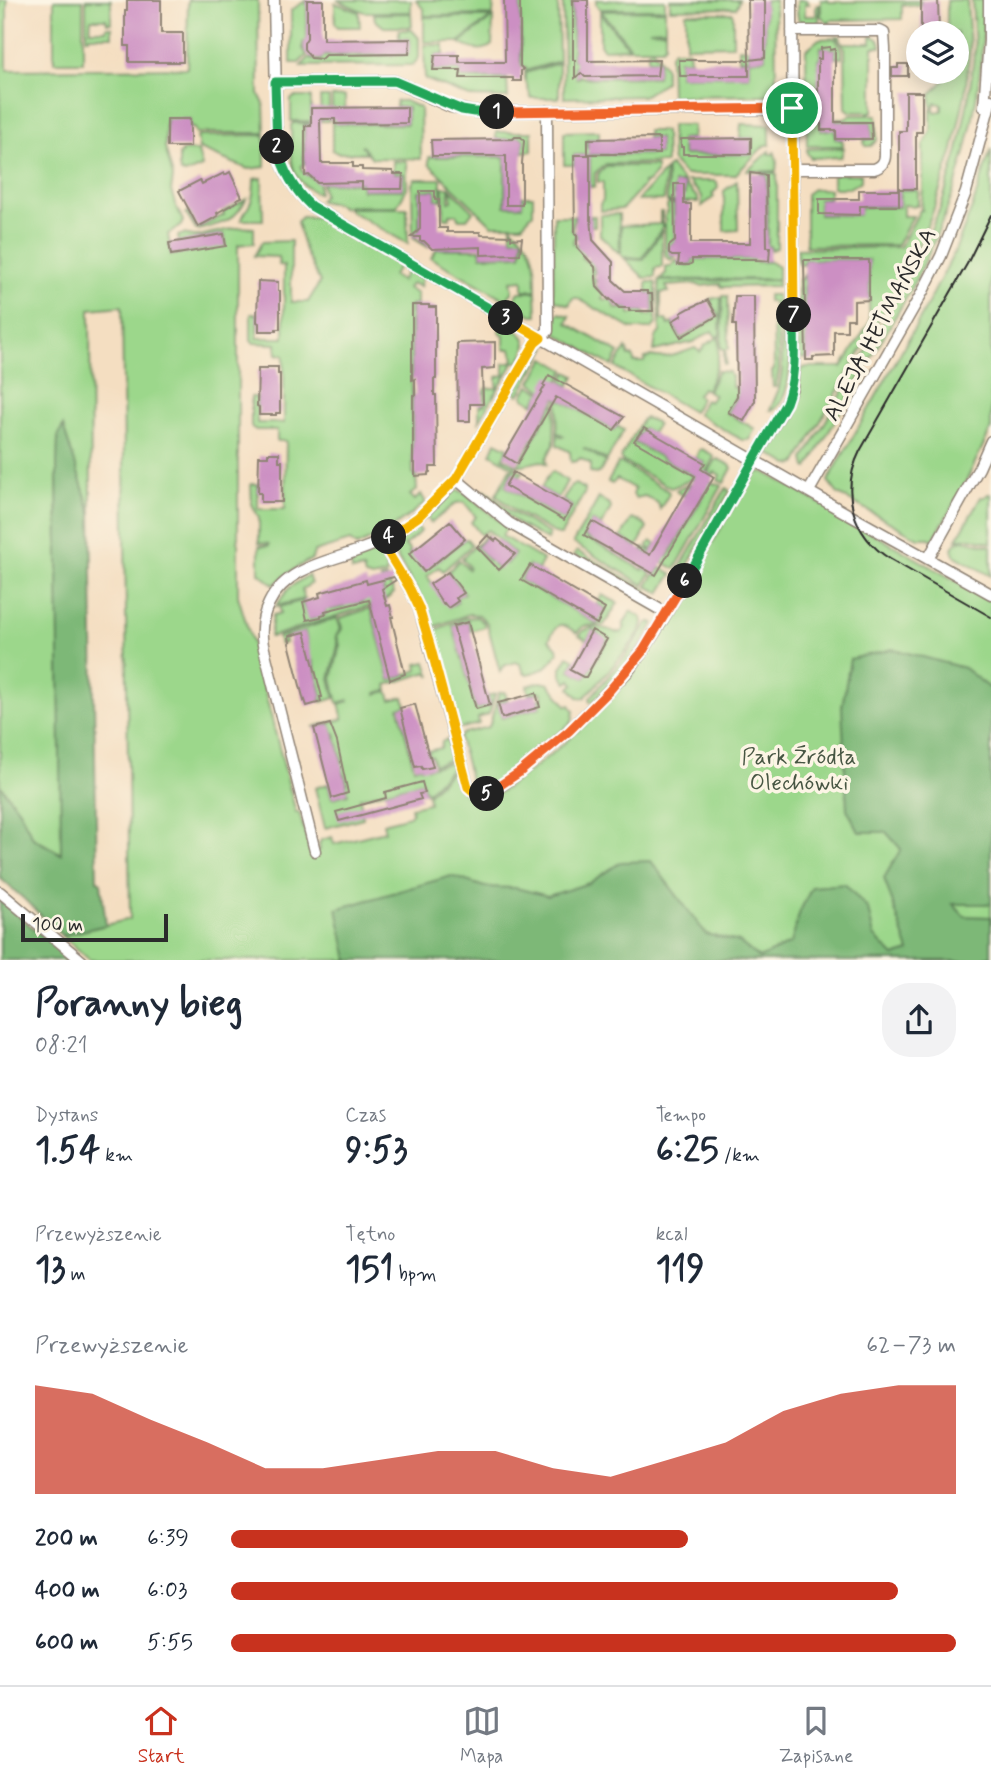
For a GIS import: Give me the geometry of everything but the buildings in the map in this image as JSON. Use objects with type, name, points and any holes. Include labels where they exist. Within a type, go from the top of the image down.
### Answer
[{"type":"street","points":[[274,0],[277,149],[290,182],[306,201],[331,218],[991,594]]},
{"type":"street","points":[[381,541],[419,608],[468,787],[477,795],[491,793],[520,772],[593,709],[628,671],[666,613],[754,460],[786,403],[793,380],[792,0]]},
{"type":"street","name":"ALEJA HETMAŃSKA","points":[[983,129],[989,0]]},
{"type":"street","points":[[792,31],[884,33],[886,155],[881,165],[874,169],[793,169]]},
{"type":"street","points":[[275,82],[394,81],[462,110],[482,112],[792,108]]},
{"type":"street","name":"ALEJA HETMAŃSKA","points":[[809,491],[941,256],[965,192],[991,100]]},
{"type":"street","points":[[315,851],[265,658],[261,638],[263,619],[275,593],[291,576],[381,541],[418,517],[456,479],[535,343],[547,333],[547,111]]},
{"type":"street","points":[[928,559],[979,468],[991,440]]},
{"type":"street","points":[[456,479],[509,523],[666,613]]},
{"type":"street","points":[[0,892],[81,960]]},
{"type":"green space","name":"Park Źródła Olechówki","points":[[0,0],[7,0],[7,70],[187,68],[188,0],[258,0],[259,94],[264,104],[265,133],[196,133],[194,128],[190,128],[190,119],[166,120],[165,147],[173,177],[171,191],[183,221],[180,227],[168,234],[171,255],[226,245],[224,234],[179,242],[178,236],[181,235],[199,236],[254,228],[254,243],[238,245],[238,596],[296,813],[299,812],[310,852],[320,850],[321,840],[332,837],[334,844],[385,831],[383,823],[410,816],[411,807],[429,803],[428,794],[455,768],[465,794],[481,805],[565,742],[585,725],[638,667],[669,619],[747,482],[754,474],[764,472],[991,601],[991,960],[90,960],[62,936],[130,919],[122,306],[90,309],[91,513],[63,427],[57,462],[62,854],[33,838],[19,810],[0,785]]},
{"type":"green space","points":[[54,0],[83,0],[83,62],[54,62]]},
{"type":"green space","points":[[86,0],[111,0],[111,23],[107,23],[106,19],[91,19],[90,30],[106,30],[107,27],[112,27],[112,36],[86,38]]},
{"type":"green space","points":[[307,0],[307,40],[303,43],[303,49],[307,55],[299,63],[291,63],[291,10]]},
{"type":"green space","points":[[337,0],[411,0],[411,12],[364,12]]},
{"type":"green space","points":[[416,0],[494,0],[493,15],[424,16],[424,10]]},
{"type":"green space","points":[[520,0],[558,0],[559,61],[525,71],[526,67],[522,67]]},
{"type":"green space","points":[[563,0],[572,0],[573,60],[580,60],[588,66],[574,66],[576,78],[657,77],[659,60],[648,60],[648,51],[653,50],[665,67],[665,82],[643,96],[564,98]]},
{"type":"green space","points":[[596,0],[665,0],[665,9],[600,9]]},
{"type":"green space","points":[[670,0],[739,0],[736,8],[670,9]]},
{"type":"green space","points":[[765,0],[775,0],[776,84],[768,95],[671,96],[670,54],[674,50],[689,51],[690,60],[679,60],[680,76],[749,76],[749,60],[765,58]]},
{"type":"green space","points":[[797,0],[806,0],[809,4],[805,4],[805,16],[816,16],[816,5],[819,5],[819,27],[806,26],[799,21]]},
{"type":"green space","points":[[821,0],[921,1],[921,5],[902,5],[902,19],[830,20],[830,25],[821,16]]},
{"type":"green space","points":[[947,0],[967,0],[968,21],[947,21]]},
{"type":"green space","points":[[972,0],[984,0],[981,61],[972,122],[947,211],[909,292],[808,468],[804,459],[904,285],[941,206],[958,150],[969,95],[975,49]]},
{"type":"green space","points":[[335,3],[359,12],[360,27],[338,27],[335,23]]},
{"type":"green space","points":[[665,10],[665,29],[649,30],[665,31],[665,45],[662,48],[631,48],[601,11]]},
{"type":"green space","points":[[411,13],[412,27],[384,27],[375,20],[374,14]]},
{"type":"green space","points":[[600,13],[629,48],[603,49],[600,44]]},
{"type":"green space","points":[[686,13],[733,13],[733,45],[686,46]]},
{"type":"green space","points":[[424,17],[491,17],[459,42],[424,42]]},
{"type":"green space","points":[[493,17],[492,45],[476,49],[460,43]]},
{"type":"green space","points":[[399,30],[412,30],[419,38],[419,58],[413,65],[301,66],[310,57],[321,60],[323,56],[408,55],[410,39],[399,38]]},
{"type":"green space","points":[[836,36],[840,36],[842,43],[871,43],[871,36],[880,41],[881,47],[873,47],[873,112],[851,112],[846,108],[845,48]]},
{"type":"green space","points":[[835,38],[842,49],[842,58],[835,58],[835,49],[821,47],[818,59],[818,121],[821,121],[821,131],[835,129],[835,139],[842,140],[843,146],[807,146],[806,50],[819,39]]},
{"type":"green space","points":[[424,45],[444,45],[444,54],[435,55],[433,70],[460,70],[461,78],[507,79],[508,98],[470,97],[425,79]]},
{"type":"green space","points":[[739,48],[749,49],[749,60],[739,59]]},
{"type":"green space","points":[[559,63],[559,98],[531,98],[525,73]]},
{"type":"green space","points":[[940,84],[966,84],[953,150],[932,214],[910,265],[796,464],[789,465],[765,451],[792,402],[800,370],[806,367],[842,367],[869,323],[869,260],[804,260],[804,265],[800,265],[797,249],[900,247],[922,210],[923,146],[931,131],[931,109],[935,112],[942,111],[942,104],[935,103],[934,107],[931,106],[931,94]]},
{"type":"green space","points":[[345,96],[345,108],[336,124],[407,124],[407,107],[396,107],[396,101],[405,101],[420,108],[421,159],[372,158],[361,145],[366,153],[337,153],[332,150],[332,97]]},
{"type":"green space","points":[[294,97],[311,97],[311,118],[321,119],[320,97],[329,97],[329,120],[291,121],[291,100]]},
{"type":"green space","points":[[850,115],[877,115],[877,140],[871,146],[865,146],[864,140],[872,139],[871,122],[836,122],[836,119],[845,119]]},
{"type":"green space","points":[[293,123],[312,123],[304,125],[304,164],[301,166],[302,171],[319,183],[318,194],[300,181],[292,165]]},
{"type":"green space","points":[[741,124],[770,125],[770,145],[765,145],[735,175],[685,175],[672,161],[671,125],[693,126],[692,138],[681,139],[683,155],[751,154],[753,138],[740,138]]},
{"type":"green space","points":[[599,131],[599,139],[587,139],[589,155],[574,155],[574,165],[564,165],[564,132]]},
{"type":"green space","points":[[647,131],[665,131],[665,163],[606,164],[595,173],[595,187],[590,187],[590,155],[659,154],[659,138],[647,138]]},
{"type":"green space","points":[[496,132],[532,132],[532,151],[522,152],[524,143],[521,137],[496,139]]},
{"type":"green space","points":[[265,135],[265,167],[248,169],[199,149],[197,136]]},
{"type":"green space","points":[[844,148],[841,157],[811,158],[807,153],[807,149]]},
{"type":"green space","points":[[991,149],[991,429],[962,490],[933,540],[918,538],[838,494],[828,481],[954,253]]},
{"type":"green space","points":[[181,151],[198,151],[202,167],[181,173]]},
{"type":"green space","points":[[769,151],[769,154],[774,154],[774,151],[776,171],[747,171]]},
{"type":"green space","points":[[429,157],[505,157],[505,206],[522,206],[523,196],[533,196],[533,213],[522,225],[492,225],[429,164]]},
{"type":"green space","points":[[393,161],[407,162],[407,188],[397,206],[344,208],[319,201],[323,196],[322,183],[361,183],[362,190],[402,190],[404,174],[393,173]]},
{"type":"green space","points":[[607,166],[656,166],[656,173],[648,182],[642,183],[645,184],[622,209],[600,211],[603,182],[598,182],[598,174]]},
{"type":"green space","points":[[670,166],[684,183],[674,183],[674,195],[685,195],[684,184],[698,198],[698,202],[667,202],[667,168]]},
{"type":"green space","points":[[665,171],[664,200],[637,201]]},
{"type":"green space","points":[[760,173],[777,175],[777,248],[771,250],[770,246],[754,246],[753,260],[770,262],[778,267],[778,279],[659,280],[666,273],[666,266],[671,266],[677,260],[680,265],[689,265],[692,259],[750,259],[750,243],[768,243],[767,175]]},
{"type":"green space","points":[[833,174],[861,174],[861,181],[849,188],[833,188]]},
{"type":"green space","points":[[262,178],[263,220],[241,220],[251,201],[254,179]]},
{"type":"green space","points":[[415,179],[441,179],[441,200],[436,200],[435,190],[419,191],[419,231],[416,238],[429,248],[413,238],[412,184]]},
{"type":"green space","points":[[688,181],[715,181],[718,188],[712,194],[714,197],[702,206],[702,196]]},
{"type":"green space","points":[[737,181],[738,230],[724,231],[724,191]]},
{"type":"green space","points":[[443,187],[449,187],[449,202],[452,201],[451,189],[473,211],[467,219],[458,219],[457,214],[450,214],[449,219],[444,217]]},
{"type":"green space","points":[[813,189],[829,189],[829,198],[819,199],[819,215],[859,215],[860,207],[899,207],[900,190],[918,190],[918,206],[903,205],[903,216],[913,216],[897,245],[806,246],[806,194]]},
{"type":"green space","points":[[246,199],[232,217],[220,224],[198,230],[196,230],[186,214],[188,212],[197,229],[224,215],[223,212]]},
{"type":"green space","points":[[669,204],[674,204],[675,243],[669,246],[669,254],[675,257],[671,260],[665,256],[665,216]]},
{"type":"green space","points":[[407,208],[408,244],[347,209]]},
{"type":"green space","points":[[660,212],[662,228],[642,258],[621,256],[621,226],[660,224]]},
{"type":"green space","points":[[619,214],[620,254],[600,235],[600,215]]},
{"type":"green space","points":[[554,216],[595,216],[595,226],[591,226],[591,217],[574,218],[572,230],[577,238],[574,238],[573,243],[586,253],[582,258],[587,262],[590,260],[594,266],[594,285],[604,294],[602,298],[605,301],[610,298],[616,309],[630,308],[630,314],[643,311],[645,315],[651,315],[653,294],[647,293],[647,282],[656,284],[656,324],[651,329],[632,329],[577,298],[573,298],[569,305],[555,300]]},
{"type":"green space","points":[[301,217],[317,217],[400,264],[393,276],[401,281],[408,269],[422,277],[420,287],[412,283],[408,288],[417,294],[417,304],[411,305],[413,473],[416,476],[417,490],[410,495],[415,500],[421,494],[425,503],[393,527],[357,546],[350,541],[314,552],[312,559],[292,570],[274,585],[259,573],[259,546],[269,544],[259,543],[259,518],[252,504],[251,484],[258,484],[258,509],[285,509],[286,441],[277,441],[277,430],[256,430],[251,427],[251,397],[257,397],[257,423],[284,423],[284,355],[277,354],[276,344],[251,341],[251,314],[257,314],[257,338],[284,338],[284,266],[279,265],[278,257],[254,256],[262,242],[291,241],[291,302],[308,302],[320,282],[305,251],[297,222]]},
{"type":"green space","points":[[511,227],[525,240],[533,254],[536,290],[523,290],[523,280],[511,281],[513,291],[506,300],[431,258],[437,249],[480,249],[481,256],[521,255],[523,239],[511,238]]},
{"type":"green space","points":[[662,231],[662,267],[655,268],[655,277],[644,278],[625,259],[643,260]]},
{"type":"green space","points":[[804,275],[806,359],[801,358],[798,352],[798,281]]},
{"type":"green space","points":[[778,280],[778,286],[666,286],[669,292],[661,293],[661,320],[666,320],[669,325],[672,323],[681,339],[719,316],[710,299],[721,297],[720,335],[716,337],[712,331],[693,342],[654,351],[656,337],[660,332],[659,281]]},
{"type":"green space","points":[[519,292],[536,292],[537,315],[532,315],[512,303]]},
{"type":"green space","points":[[781,292],[789,294],[789,376],[780,403],[770,410],[779,389],[782,371]]},
{"type":"green space","points":[[768,295],[777,295],[779,369],[776,387],[773,387],[772,371],[773,302],[768,301]]},
{"type":"green space","points":[[723,296],[728,296],[729,349],[726,349],[726,364],[724,349],[721,348]]},
{"type":"green space","points":[[559,313],[570,316],[567,323],[619,353],[612,366],[553,330],[553,319]]},
{"type":"green space","points":[[501,326],[521,334],[526,341],[525,349],[519,362],[514,362],[479,421],[479,406],[485,404],[485,391],[487,388],[497,388],[497,377],[504,375],[504,363],[511,363],[514,359],[511,349],[504,349],[504,336],[499,331]]},
{"type":"green space","points":[[719,337],[715,371],[706,390],[702,388],[697,395],[701,398],[693,412],[615,367],[626,348],[629,356],[633,356],[634,362],[644,362],[645,358],[651,356],[668,357],[695,348],[700,352],[705,345]]},
{"type":"green space","points":[[546,348],[519,395],[514,392],[536,354]]},
{"type":"green space","points":[[545,358],[565,370],[549,395],[531,382]]},
{"type":"green space","points":[[718,371],[729,372],[732,376],[732,387],[741,388],[727,413],[755,429],[749,440],[742,440],[697,414],[705,400],[709,402],[714,395],[708,391]]},
{"type":"green space","points":[[567,372],[575,376],[569,386],[564,383],[556,397],[614,430],[618,424],[618,427],[624,430],[607,460],[583,448],[606,462],[596,474],[590,472],[591,464],[580,458],[571,462],[570,452],[557,445],[557,434],[564,436],[557,432],[558,400],[555,397],[555,394]]},
{"type":"green space","points":[[529,385],[554,399],[554,444],[546,459],[547,464],[541,461],[518,466],[553,404],[539,395],[534,404],[524,398]]},
{"type":"green space","points":[[645,418],[657,425],[652,433],[643,428],[634,442],[696,477],[705,463],[696,458],[702,449],[714,457],[705,474],[671,488],[622,461],[621,457]]},
{"type":"green space","points":[[63,426],[91,513],[97,880],[101,883],[106,925],[62,936],[0,878],[0,785],[19,810],[33,838],[61,854],[57,462],[58,437]]},
{"type":"green space","points":[[496,442],[508,448],[503,458],[518,466],[513,467],[491,454]]},
{"type":"green space","points":[[718,459],[732,468],[724,483],[718,480],[720,475],[715,472],[712,476],[708,473]]},
{"type":"green space","points":[[618,463],[668,491],[669,494],[660,509],[658,503],[645,496],[635,498],[635,489],[617,479],[612,484],[608,482]]},
{"type":"green space","points":[[510,469],[523,472],[520,476],[512,472],[505,486],[564,520],[572,506],[563,500],[571,486],[575,484],[585,489],[561,535],[515,511],[496,495]]},
{"type":"green space","points":[[551,472],[567,481],[558,498],[541,488]]},
{"type":"green space","points":[[704,478],[722,486],[675,569],[661,561],[663,556],[649,548],[648,545],[651,541],[656,544],[653,549],[668,557],[705,493],[691,484],[684,496],[676,490]]},
{"type":"green space","points":[[726,488],[730,491],[683,573],[678,571]]},
{"type":"green space","points":[[458,490],[507,527],[502,536],[543,560],[538,570],[529,565],[521,580],[597,624],[606,609],[597,604],[602,595],[618,603],[604,625],[583,626],[577,633],[563,625],[558,626],[549,639],[557,648],[555,657],[546,667],[527,674],[516,662],[503,666],[500,672],[487,623],[479,615],[469,614],[431,628],[416,590],[393,550],[397,538],[415,525],[421,531],[405,545],[410,551],[409,554],[434,564],[465,539],[472,545],[443,571],[439,567],[427,576],[449,607],[458,602],[456,598],[464,593],[448,572],[459,560],[468,569],[462,558],[488,534],[477,547],[498,569],[515,554],[488,530],[481,535],[471,522],[476,517],[464,502],[456,503],[431,523],[426,516],[449,493]]},
{"type":"green space","points":[[485,490],[510,511],[549,534],[547,540],[518,524],[482,495]]},
{"type":"green space","points":[[991,494],[991,543],[971,538],[957,539],[981,497]]},
{"type":"green space","points":[[599,498],[611,508],[601,526],[592,521],[584,536],[643,570],[651,555],[642,550],[644,547],[652,552],[647,570],[651,572],[644,585],[573,543]]},
{"type":"green space","points":[[632,519],[647,528],[637,547],[621,537]]},
{"type":"green space","points":[[964,540],[991,546],[991,576],[954,555],[954,545]]},
{"type":"green space","points":[[577,551],[647,590],[644,595],[574,555]]},
{"type":"green space","points":[[372,553],[380,555],[384,561],[386,575],[372,578],[365,576],[363,569],[352,571],[351,562]]},
{"type":"green space","points":[[658,566],[672,574],[660,593],[647,586],[660,569]]},
{"type":"green space","points":[[308,575],[311,584],[302,589],[304,599],[276,606],[289,588]]},
{"type":"green space","points":[[386,578],[394,593],[384,601],[270,637],[273,615],[281,613],[279,607],[304,600],[302,602],[309,620],[326,614],[325,610],[329,608],[330,610],[362,602],[368,596],[384,592],[381,579]]},
{"type":"green space","points":[[374,607],[375,609],[371,610],[390,680],[418,670],[417,664],[426,662],[431,677],[428,672],[387,685],[388,690],[376,694],[388,691],[391,700],[404,697],[406,706],[399,708],[414,768],[428,768],[453,762],[454,766],[426,793],[422,782],[360,798],[363,818],[325,828],[315,788],[328,784],[332,798],[348,794],[347,783],[335,733],[330,724],[313,727],[343,719],[339,704],[348,701],[338,703],[332,679],[340,645],[337,636],[342,629],[340,618]]},
{"type":"green space","points":[[631,611],[642,618],[643,623],[635,639],[584,698],[578,697],[570,688],[574,684],[571,680],[567,683],[561,675],[561,668],[568,656],[575,660],[570,670],[585,678],[607,641],[593,630],[587,640],[579,635],[587,629],[597,628],[621,633]]},
{"type":"green space","points":[[477,617],[485,627],[471,631],[468,621],[453,626],[476,709],[491,705],[488,696],[495,694],[489,714],[478,718],[479,724],[462,728],[457,727],[432,631],[465,618]]},
{"type":"green space","points":[[337,618],[341,629],[336,635],[338,645],[330,679],[335,698],[322,702],[305,632],[284,638],[285,643],[280,645],[278,637]]},
{"type":"green space","points":[[650,622],[654,623],[633,656],[593,702],[590,702],[590,698]]},
{"type":"green space","points":[[893,649],[964,668],[991,689],[991,904],[953,904],[964,916],[991,917],[991,956],[980,960],[348,960],[337,909],[451,876],[485,887],[516,888],[548,896],[589,883],[621,862],[651,861],[706,934],[739,942],[759,958],[791,943],[800,911],[812,887],[845,884],[868,909],[874,936],[894,956],[909,951],[884,878],[901,849],[886,832],[859,832],[847,809],[842,707],[850,659]]},
{"type":"green space","points":[[541,682],[549,684],[567,706],[570,705],[574,711],[572,722],[528,760],[487,788],[476,787],[471,783],[459,737],[464,733],[489,727],[499,693],[505,692],[507,700],[497,703],[502,718],[540,707],[538,700],[543,698],[541,692],[529,694],[527,686]]},
{"type":"green space","points":[[447,739],[452,759],[434,765],[428,751],[441,748],[442,742]]},
{"type":"green space","points":[[0,900],[71,960],[0,960]]},
{"type":"tram line","points":[[991,215],[967,264],[860,451],[851,481],[853,511],[866,538],[877,549],[991,617]]},
{"type":"route","points":[[394,81],[451,107],[474,112],[792,108],[794,367],[792,388],[786,403],[660,624],[628,671],[593,709],[520,772],[491,793],[477,795],[468,787],[419,608],[381,541],[418,517],[456,479],[535,343],[541,338],[311,206],[290,182],[277,149],[275,82],[394,81]]}]
